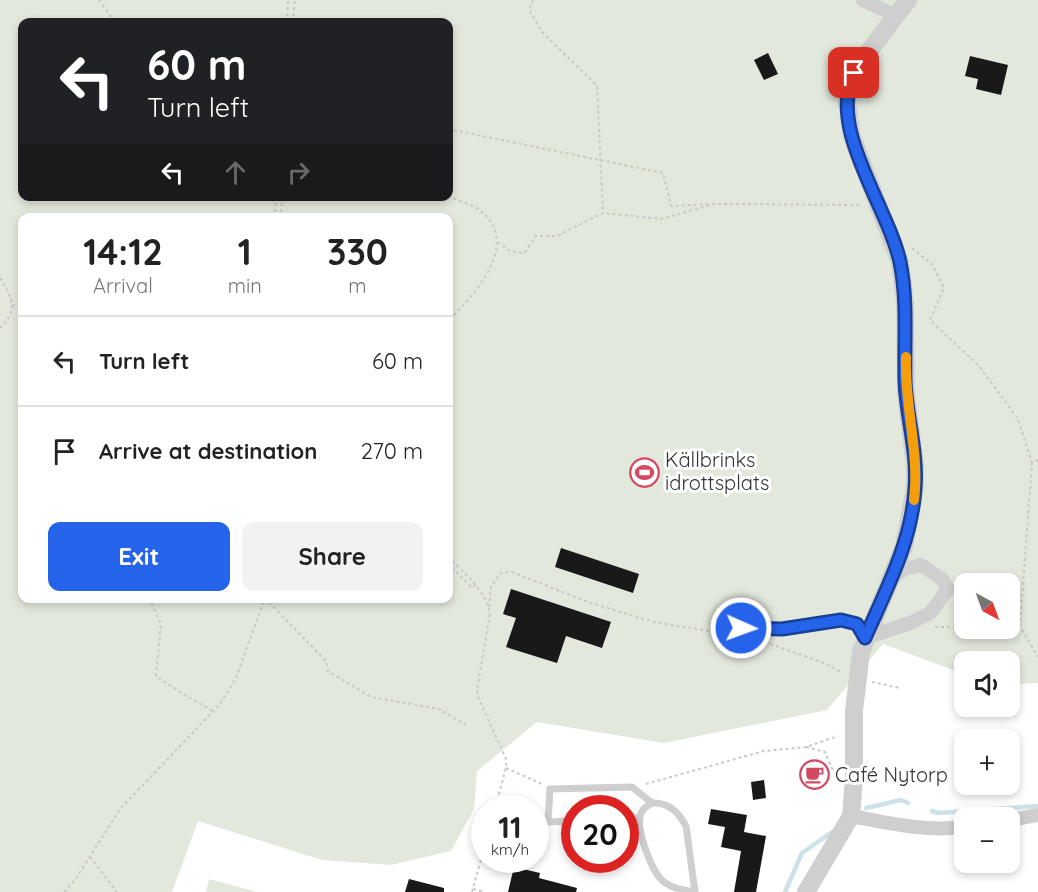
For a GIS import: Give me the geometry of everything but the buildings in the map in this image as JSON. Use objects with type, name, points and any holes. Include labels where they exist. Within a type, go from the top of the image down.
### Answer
[{"type":"street","points":[[863,0],[896,16]]},
{"type":"street","points":[[806,892],[851,816],[857,683],[865,638],[904,546],[913,506],[915,466],[906,393],[905,302],[900,262],[848,122],[847,91],[859,64],[908,0]]},
{"type":"street","points":[[865,638],[930,613],[948,589],[942,579],[921,565],[905,569],[890,579]]},
{"type":"street","points":[[1020,818],[1038,815]]},
{"type":"street","points":[[851,816],[907,826],[944,830],[954,828]]},
{"type":"lane","points":[[740,632],[782,629],[841,620],[857,624],[865,638]]},
{"type":"lane","points":[[561,822],[549,822],[550,789],[632,788],[652,803],[668,805],[686,826],[695,892],[670,886],[661,881],[651,864],[639,818],[642,810],[652,803]]},
{"type":"path","points":[[99,0],[112,18]]},
{"type":"path","points":[[287,18],[288,0]]},
{"type":"path","points":[[293,18],[295,0]]},
{"type":"path","points":[[533,0],[530,10],[543,33],[597,86],[603,213]]},
{"type":"path","points":[[453,130],[663,173],[671,206],[879,205]]},
{"type":"path","points":[[453,198],[481,211],[496,229],[498,242],[496,256],[472,297],[453,316]]},
{"type":"path","points":[[498,242],[510,251],[524,253],[536,236],[557,236],[603,213],[662,219],[714,204]]},
{"type":"path","points":[[912,247],[932,264],[944,288],[930,320],[979,366],[1018,419],[1032,463],[1020,626],[1038,657]]},
{"type":"path","points":[[0,278],[12,296],[12,312],[0,328]]},
{"type":"path","points":[[12,305],[18,307]]},
{"type":"path","points":[[1032,463],[1038,459]]},
{"type":"path","points":[[453,562],[476,585],[489,607]]},
{"type":"path","points":[[453,568],[471,587],[476,585]]},
{"type":"path","points":[[499,795],[506,768],[504,753],[478,697],[491,586],[501,573],[512,572],[588,602],[654,622],[740,632]]},
{"type":"path","points":[[151,603],[161,624],[156,676],[213,711]]},
{"type":"path","points":[[64,892],[90,857],[120,809],[213,711],[236,678],[263,603]]},
{"type":"path","points":[[270,603],[326,661],[328,671],[371,697],[439,709],[468,726]]},
{"type":"path","points":[[919,619],[936,627],[954,627]]},
{"type":"path","points":[[758,640],[827,664],[857,683],[885,684],[900,688]]},
{"type":"path","points":[[632,788],[764,751],[806,747],[854,730]]},
{"type":"path","points":[[806,747],[825,752],[834,773],[854,775]]},
{"type":"path","points":[[506,768],[550,789]]},
{"type":"path","points":[[90,857],[117,892]]},
{"type":"path","points":[[478,873],[472,890],[485,892]]},
{"type":"shaded area","points":[[0,0],[1038,0],[1038,683],[1020,684],[1020,651],[954,651],[954,670],[883,644],[827,710],[664,743],[537,722],[477,771],[475,795],[471,795],[471,814],[451,851],[391,865],[322,860],[198,821],[172,892],[0,892]]},
{"type":"shaded area","points":[[209,879],[257,892],[206,892]]},
{"type":"waterway","points":[[866,808],[901,800],[908,803]]},
{"type":"waterway","points":[[932,811],[938,813],[1038,806]]},
{"type":"waterway","points":[[785,892],[802,853],[835,830]]},
{"type":"slow traffic","points":[[906,357],[906,393],[915,466],[914,500]]},
{"type":"place","name":"Källbrinks idrottsplats","points":[[644,472]]},
{"type":"place","name":"Café Nytorp","points":[[814,775]]},
{"type":"route","points":[[741,628],[782,629],[841,620],[857,624],[865,638],[904,546],[913,506],[915,466],[906,393],[905,302],[900,262],[895,243],[848,122],[847,91],[854,73]]}]
